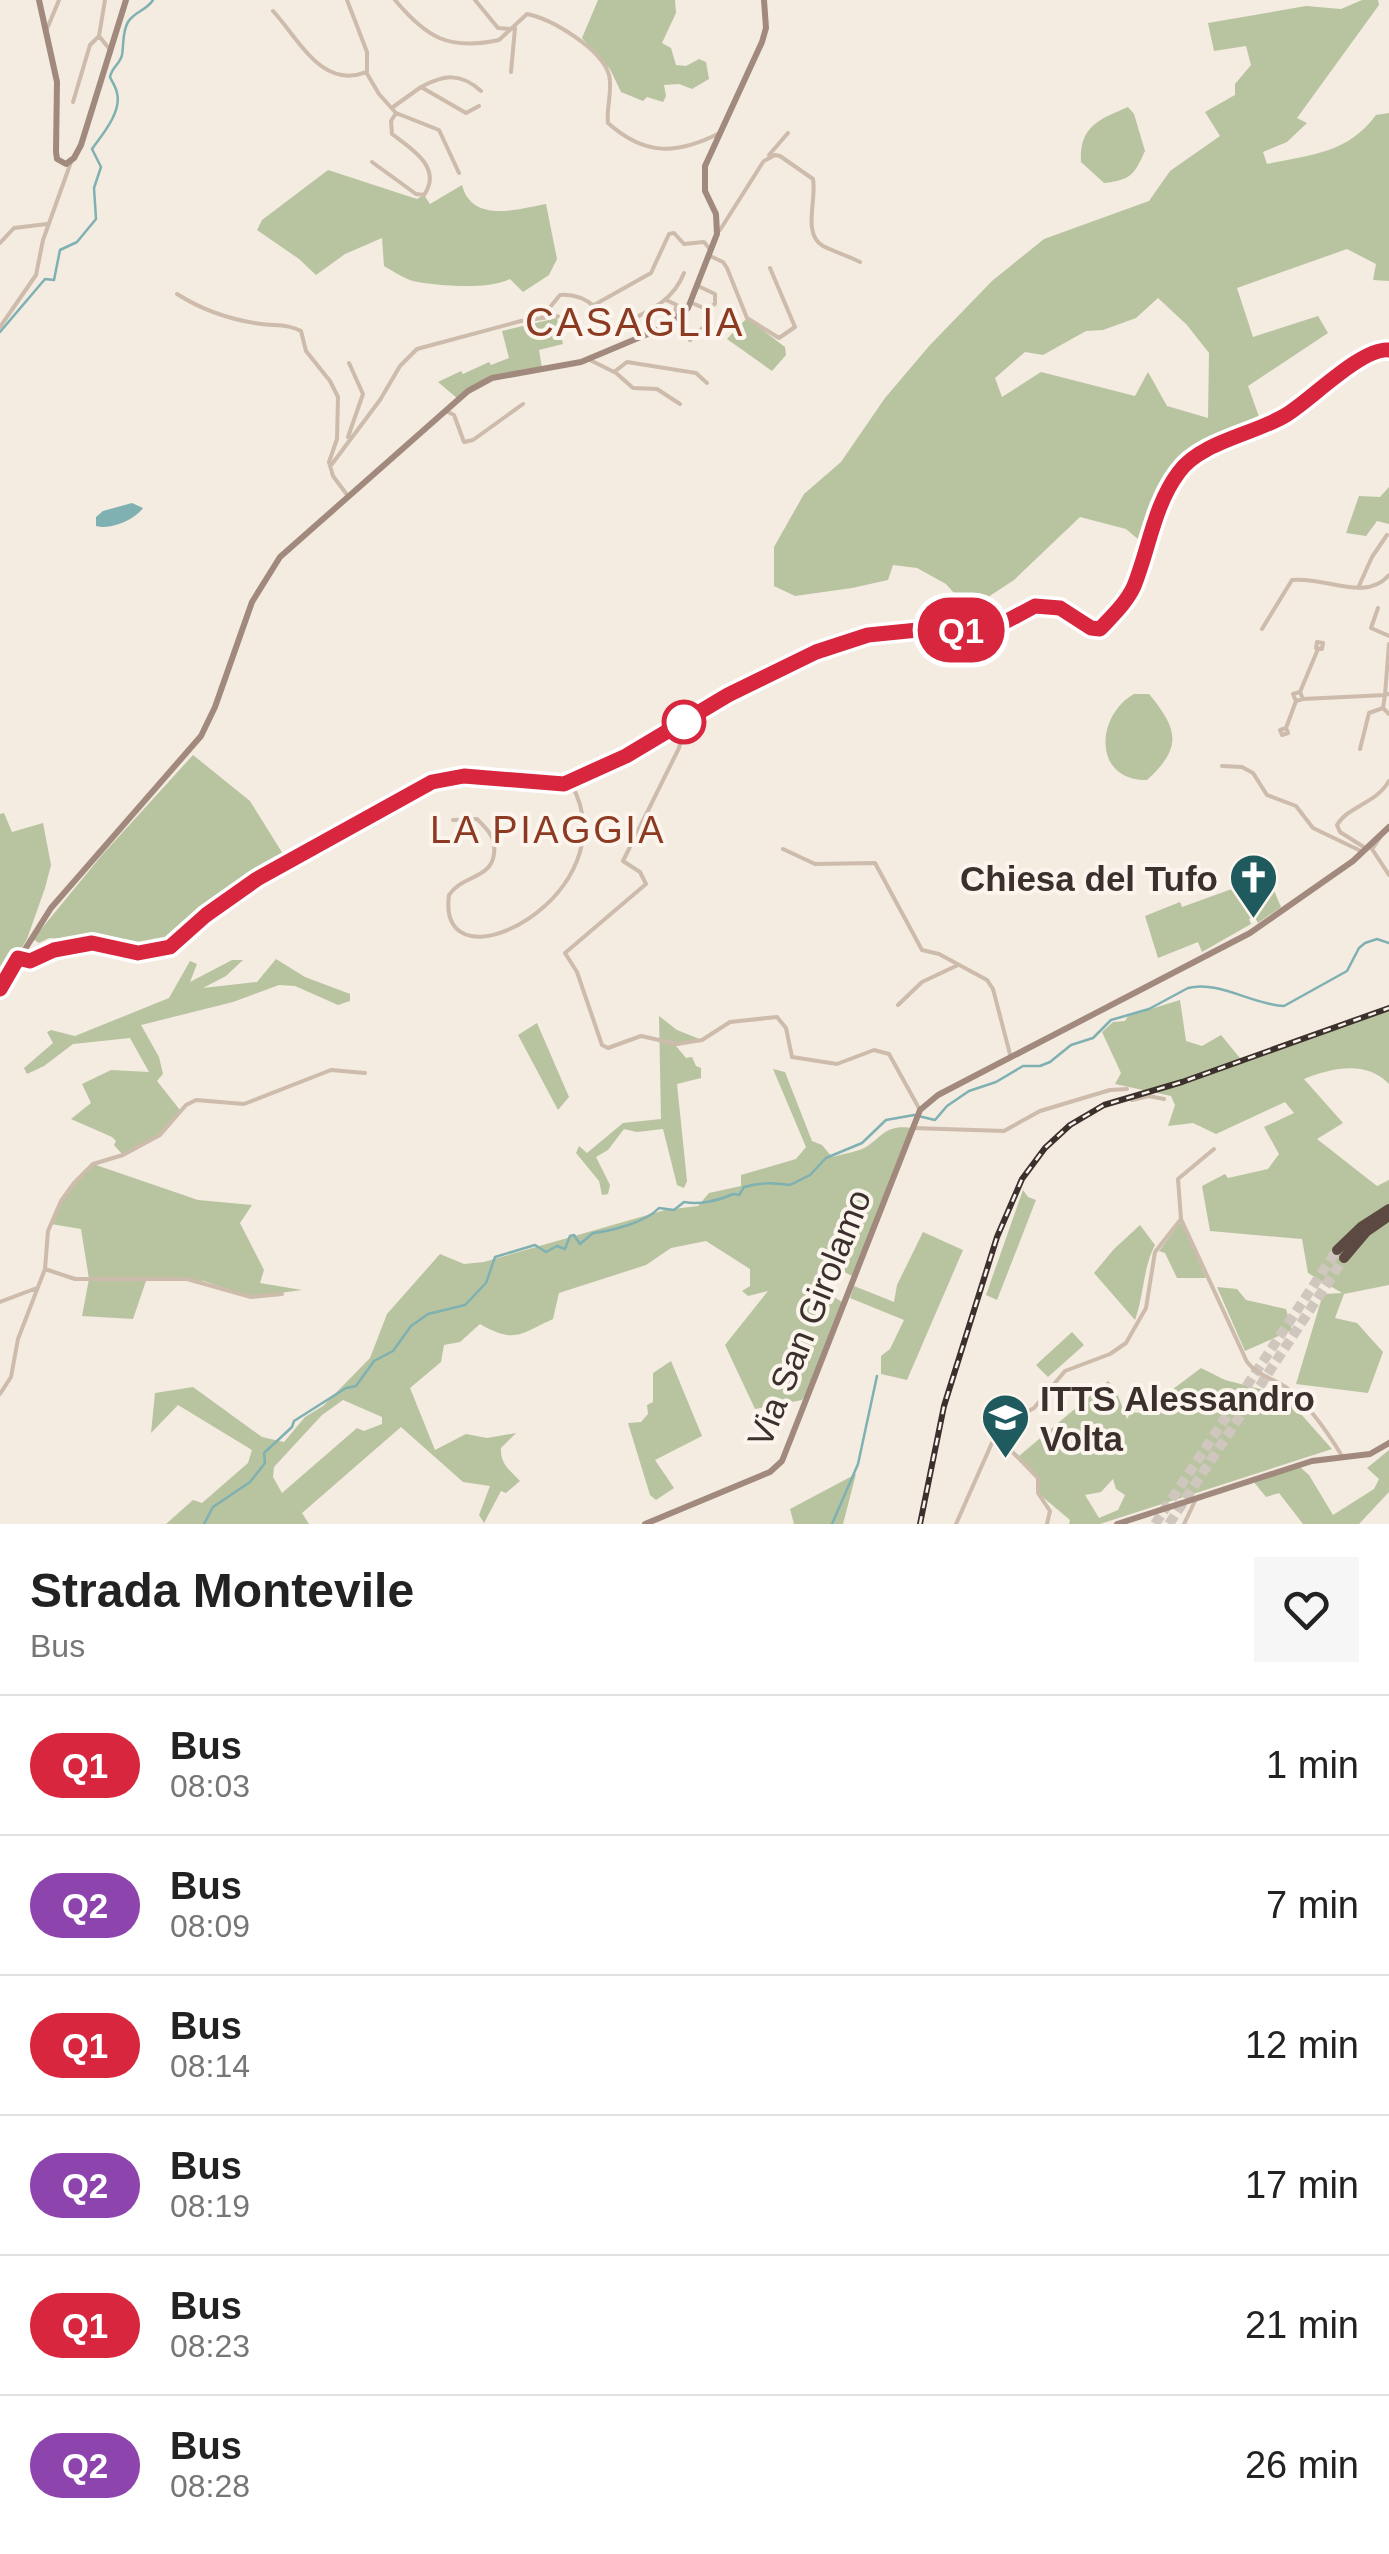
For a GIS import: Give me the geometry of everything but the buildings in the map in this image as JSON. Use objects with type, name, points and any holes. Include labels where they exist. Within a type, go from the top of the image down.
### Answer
[{"type":"highway","points":[[1340,1254],[1389,1212]]},
{"type":"street","points":[[39,0],[57,82],[57,159],[66,164],[71,162]]},
{"type":"street","points":[[47,29],[59,0]]},
{"type":"street","points":[[73,102],[90,46],[98,36],[105,0]]},
{"type":"street","points":[[0,327],[34,282],[126,0]]},
{"type":"street","points":[[346,0],[367,52],[366,72],[379,94],[394,110],[435,126],[459,174]]},
{"type":"street","points":[[395,0],[423,30],[443,41],[499,40],[531,14],[564,30],[599,58],[610,78],[608,123],[642,147],[686,147],[720,133]]},
{"type":"street","points":[[475,0],[498,28],[513,28]]},
{"type":"street","points":[[717,234],[718,221],[704,181],[708,156],[756,58],[766,28],[764,0]]},
{"type":"street","points":[[274,12],[329,73],[349,77],[366,72]]},
{"type":"street","points":[[512,72],[513,28]]},
{"type":"street","points":[[98,36],[110,51]]},
{"type":"street","points":[[372,162],[416,194],[424,195],[431,174],[416,152],[392,134],[394,110],[421,87],[450,75],[470,80],[480,90]]},
{"type":"street","points":[[421,87],[466,113],[479,106]]},
{"type":"street","points":[[0,989],[52,908],[100,848],[160,786],[201,736],[252,602],[280,557],[468,391],[492,378],[588,359],[668,325],[692,303],[717,234],[764,161],[788,132]]},
{"type":"street","points":[[764,161],[780,156],[813,179],[815,204],[810,226],[818,244],[860,262]]},
{"type":"street","points":[[0,243],[14,228],[45,226],[51,221]]},
{"type":"street","points":[[594,305],[651,273],[669,234],[674,233],[684,244],[704,242],[710,254],[727,268],[748,318],[779,338],[790,333],[794,322],[770,268]]},
{"type":"street","points":[[612,328],[666,300],[678,289],[684,273]]},
{"type":"street","points":[[690,340],[709,322],[709,310],[715,304],[715,294],[698,286]]},
{"type":"street","points":[[177,294],[230,317],[301,331],[306,352],[338,396],[340,417],[331,467],[348,496]]},
{"type":"street","points":[[542,317],[560,295],[576,295],[594,305],[617,337]]},
{"type":"street","points":[[666,300],[678,309],[668,325]]},
{"type":"street","points":[[692,303],[709,310]]},
{"type":"street","points":[[331,467],[400,366],[417,349],[542,317],[557,316],[564,320]]},
{"type":"street","points":[[18,958],[30,961],[54,950],[92,943],[138,953],[170,947],[206,915],[257,879],[432,782],[464,776],[570,782],[626,756],[728,695],[816,652],[868,635],[928,629],[990,630],[1035,606],[1060,608],[1091,628],[1100,629],[1134,586],[1148,538],[1179,471],[1200,453],[1288,414],[1359,361],[1389,348]]},
{"type":"street","points":[[588,359],[614,372],[633,388],[657,389],[680,404]]},
{"type":"street","points":[[614,372],[627,362],[696,372],[707,383]]},
{"type":"street","points":[[347,442],[363,402],[349,363]]},
{"type":"street","points":[[444,412],[454,415],[464,442],[523,404]]},
{"type":"street","points":[[1358,588],[1386,535]]},
{"type":"street","points":[[1262,630],[1292,580],[1303,578],[1373,589],[1389,575]]},
{"type":"street","points":[[1378,608],[1370,628],[1389,636]]},
{"type":"street","points":[[1383,708],[1389,644]]},
{"type":"street","points":[[1303,699],[1300,692],[1318,649]]},
{"type":"street","points":[[1286,728],[1296,701],[1293,694],[1300,692]]},
{"type":"street","points":[[1296,701],[1387,695]]},
{"type":"street","points":[[1383,708],[1389,714]]},
{"type":"street","points":[[1360,750],[1369,713],[1383,708]]},
{"type":"street","points":[[681,724],[684,729],[679,748],[623,860],[640,872],[646,884],[565,953],[577,972],[602,1044],[608,1048],[641,1036],[677,1044],[702,1040],[730,1022],[777,1017],[786,1028],[792,1056],[838,1064],[874,1050],[884,1051],[920,1110],[938,1094],[1250,932],[1365,850],[1389,827]]},
{"type":"street","points":[[1222,766],[1242,767],[1253,773],[1267,795],[1296,806],[1314,828],[1365,850]]},
{"type":"street","points":[[1365,850],[1340,832],[1340,818],[1375,799],[1389,781]]},
{"type":"street","points":[[453,820],[477,819],[494,837],[495,845],[492,866],[462,880],[450,895],[450,921],[467,937],[485,938],[509,931],[542,909],[565,883],[579,856],[585,820],[570,782]]},
{"type":"street","points":[[1381,836],[1373,851],[1389,874]]},
{"type":"street","points":[[783,849],[815,864],[875,863],[922,950],[939,954],[987,980],[994,989],[1012,1058]]},
{"type":"street","points":[[898,1005],[922,982],[958,965]]},
{"type":"street","points":[[0,1394],[10,1377],[18,1340],[45,1269],[48,1232],[61,1201],[94,1164],[123,1155],[160,1135],[186,1105],[196,1100],[244,1104],[332,1070],[365,1073]]},
{"type":"street","points":[[914,1125],[1004,1132],[1040,1111],[1110,1090],[1127,1090]]},
{"type":"street","points":[[1132,1100],[1148,1096],[1164,1099]]},
{"type":"street","name":"Via San Girolamo","points":[[645,1524],[770,1472],[782,1461],[920,1110]]},
{"type":"street","points":[[1214,1149],[1178,1179],[1180,1218],[1247,1362],[1288,1389],[1311,1412],[1342,1456]]},
{"type":"street","points":[[956,1524],[1004,1422],[1034,1408],[1064,1371],[1126,1344],[1146,1308],[1155,1252],[1180,1218]]},
{"type":"street","points":[[45,1269],[75,1279],[187,1279],[251,1297],[282,1294]]},
{"type":"street","points":[[0,1302],[38,1287]]},
{"type":"street","points":[[996,1435],[1038,1478],[1038,1492],[1050,1512],[1047,1524]]},
{"type":"street","points":[[1118,1524],[1312,1460],[1370,1454],[1389,1443]]},
{"type":"street","points":[[1184,1524],[1198,1497]]},
{"type":"green space","points":[[598,0],[675,0],[676,13],[662,43],[671,48],[676,65],[686,66],[699,59],[706,62],[709,79],[692,89],[679,84],[664,85],[663,102],[647,97],[643,101],[621,92],[610,69],[582,38]]},
{"type":"green space","points":[[1362,0],[1378,0],[1379,5],[1297,118],[1307,123],[1287,142],[1263,152],[1267,164],[1327,150],[1353,138],[1376,115],[1389,113],[1389,281],[1373,280],[1376,264],[1347,249],[1237,288],[1253,337],[1318,316],[1328,333],[1248,386],[1262,425],[1197,450],[1181,465],[1145,545],[1126,529],[1080,517],[1014,580],[982,601],[954,593],[917,568],[893,565],[888,580],[852,588],[795,596],[774,586],[774,547],[804,494],[841,462],[885,398],[992,281],[1044,239],[1149,201],[1170,171],[1220,136],[1205,112],[1235,95],[1235,84],[1251,65],[1246,46],[1214,51],[1208,23],[1306,6],[1341,9]],"holes":[[[1158,298],[1209,353],[1208,418],[1167,406],[1148,372],[1135,396],[1041,372],[1002,397],[995,378],[1025,352],[1043,355],[1086,331],[1103,330],[1136,318]]]},
{"type":"green space","points":[[1128,107],[1134,114],[1145,151],[1130,175],[1104,183],[1081,162],[1084,140],[1100,120]]},
{"type":"green space","points":[[328,170],[417,199],[424,195],[430,204],[462,185],[475,205],[486,209],[546,204],[557,259],[549,275],[523,292],[510,279],[476,286],[435,284],[409,280],[384,266],[382,238],[345,254],[316,275],[257,230],[262,220]]},
{"type":"green space","points":[[557,318],[563,344],[539,350],[542,368],[492,378],[458,399],[438,382],[461,371],[463,374],[509,358],[502,331]]},
{"type":"green space","points":[[747,318],[785,347],[786,355],[772,371],[727,339]]},
{"type":"green space","points":[[1389,487],[1389,524],[1377,521],[1366,536],[1346,533],[1359,496],[1380,497]]},
{"type":"green space","points":[[1134,694],[1149,694],[1171,729],[1171,748],[1147,780],[1116,770],[1106,745],[1112,716]]},
{"type":"green space","points":[[193,755],[250,801],[288,862],[206,915],[203,911],[175,936],[154,945],[49,938],[39,943],[33,939],[102,855]]},
{"type":"green space","points":[[4,813],[12,832],[43,823],[51,865],[27,939],[0,984],[0,814]]},
{"type":"green space","points":[[1268,876],[1281,907],[1258,923],[1254,916],[1249,919],[1251,924],[1202,952],[1198,942],[1158,958],[1145,916]]},
{"type":"green space","points":[[276,959],[305,977],[350,994],[350,1001],[338,1005],[295,986],[279,985],[233,1002],[141,1025],[159,1057],[163,1074],[157,1081],[180,1110],[168,1128],[123,1155],[112,1137],[71,1119],[91,1103],[82,1084],[111,1070],[149,1072],[130,1038],[73,1044],[44,1066],[27,1074],[24,1068],[53,1043],[47,1032],[51,1030],[75,1036],[169,998],[190,961],[197,964],[190,982],[232,960],[243,960],[226,976],[203,988],[257,982]]},
{"type":"green space","points":[[1180,1000],[1186,1041],[1202,1046],[1221,1035],[1244,1063],[1389,1010],[1389,1084],[1370,1072],[1348,1068],[1304,1079],[1343,1123],[1317,1139],[1377,1186],[1389,1180],[1389,1285],[1344,1294],[1335,1318],[1357,1323],[1383,1352],[1368,1393],[1296,1384],[1323,1294],[1342,1293],[1308,1273],[1302,1239],[1210,1231],[1202,1186],[1225,1174],[1228,1178],[1268,1169],[1279,1154],[1264,1127],[1294,1113],[1285,1102],[1216,1134],[1193,1123],[1168,1126],[1175,1105],[1171,1096],[1115,1084],[1121,1073],[1102,1032],[1113,1022]]},
{"type":"green space","points":[[659,1016],[677,1030],[702,1040],[676,1046],[701,1068],[701,1078],[677,1084],[687,1181],[684,1188],[677,1185],[663,1129],[624,1129],[608,1150],[596,1157],[610,1185],[608,1194],[602,1195],[599,1181],[576,1153],[579,1146],[587,1153],[623,1123],[661,1119]]},
{"type":"green space","points":[[537,1023],[569,1097],[558,1110],[518,1035]]},
{"type":"green space","points":[[773,1069],[785,1072],[812,1141],[822,1145],[832,1157],[863,1149],[891,1129],[913,1128],[852,1276],[827,1263],[815,1285],[842,1302],[812,1385],[802,1400],[755,1409],[725,1345],[768,1291],[748,1296],[742,1291],[750,1286],[750,1269],[706,1241],[671,1248],[646,1265],[559,1293],[553,1319],[517,1335],[502,1334],[480,1324],[460,1342],[444,1345],[441,1362],[410,1388],[435,1450],[466,1434],[487,1438],[516,1433],[501,1448],[501,1454],[520,1481],[506,1493],[501,1491],[484,1523],[479,1515],[490,1486],[463,1482],[401,1427],[302,1513],[309,1524],[166,1524],[193,1500],[202,1503],[248,1463],[252,1450],[178,1405],[151,1433],[155,1393],[193,1387],[262,1437],[284,1442],[305,1417],[323,1406],[370,1358],[387,1314],[440,1254],[464,1264],[484,1262],[665,1210],[698,1206],[709,1193],[741,1186],[741,1175],[796,1159],[806,1147]],"holes":[[[343,1400],[382,1417],[382,1424],[364,1431],[357,1428],[282,1493],[273,1477],[274,1467],[322,1415]]]},
{"type":"green space","points":[[93,1164],[198,1200],[252,1205],[240,1223],[264,1270],[260,1283],[302,1290],[251,1297],[204,1281],[147,1278],[133,1319],[82,1316],[89,1279],[81,1229],[51,1224],[61,1201]]},
{"type":"green space","points":[[1023,1190],[1036,1200],[997,1300],[986,1295]]},
{"type":"green space","points":[[1180,1223],[1206,1278],[1177,1278],[1165,1253],[1159,1251]]},
{"type":"green space","points":[[1140,1225],[1155,1245],[1135,1320],[1094,1273]]},
{"type":"green space","points":[[923,1232],[963,1250],[907,1380],[881,1374],[881,1356],[890,1349],[904,1320],[850,1298],[854,1286],[894,1302],[897,1285]]},
{"type":"green space","points":[[1217,1287],[1237,1289],[1246,1300],[1286,1309],[1292,1330],[1245,1351]]},
{"type":"green space","points":[[1072,1332],[1084,1345],[1048,1377],[1036,1365]]},
{"type":"green space","points":[[671,1361],[702,1436],[655,1460],[674,1488],[656,1500],[650,1495],[628,1423],[641,1422],[648,1414],[647,1405],[653,1402],[653,1373]]},
{"type":"green space","points":[[1201,1368],[1225,1380],[1284,1395],[1332,1449],[1100,1524],[1069,1524],[1070,1520],[1038,1493],[1038,1478],[1019,1456],[1108,1381],[1115,1388],[1127,1419],[1131,1412],[1141,1413]],"holes":[[[1113,1479],[1116,1489],[1125,1495],[1118,1510],[1099,1518],[1085,1495],[1101,1492]]]},
{"type":"green space","points":[[1389,1450],[1389,1492],[1359,1524],[1303,1524],[1279,1493],[1266,1497],[1253,1481],[1299,1466],[1309,1475],[1333,1515],[1374,1489],[1379,1479],[1367,1468]]},
{"type":"green space","points":[[856,1474],[843,1524],[794,1524],[790,1509]]},
{"type":"water","points":[[132,503],[143,508],[122,523],[96,526],[96,517],[103,511]]},
{"type":"waterway","points":[[0,332],[45,279],[54,280],[60,250],[77,242],[96,219],[94,188],[101,167],[92,149],[117,108],[117,93],[110,77],[121,58],[128,22],[153,0]]},
{"type":"waterway","points":[[204,1524],[213,1507],[250,1482],[265,1463],[264,1453],[294,1421],[346,1388],[356,1386],[374,1361],[393,1351],[411,1326],[428,1314],[465,1305],[486,1283],[495,1257],[535,1245],[546,1252],[557,1246],[565,1249],[570,1236],[574,1235],[580,1244],[593,1233],[637,1222],[659,1208],[674,1210],[684,1202],[702,1203],[739,1195],[750,1185],[790,1185],[810,1175],[826,1158],[862,1143],[886,1120],[914,1115],[935,1120],[969,1091],[996,1082],[1023,1066],[1050,1062],[1071,1045],[1093,1038],[1111,1020],[1149,1009],[1188,988],[1212,987],[1284,1006],[1347,971],[1365,943],[1377,939],[1389,943]]},
{"type":"waterway","points":[[832,1524],[858,1464],[877,1376]]},
{"type":"tunnel","points":[[1155,1524],[1337,1250]]},
{"type":"tunnel","points":[[1169,1524],[1344,1258]]},
{"type":"railway","points":[[920,1524],[944,1406],[997,1237],[1022,1179],[1045,1148],[1070,1125],[1104,1105],[1182,1082],[1389,1008]]},
{"type":"bus line","name":"Q1","points":[[0,989],[18,958],[30,961],[70,945],[92,943],[138,953],[170,947],[206,915],[257,879],[432,782],[464,776],[564,784],[626,756],[728,695],[816,652],[868,635],[928,629],[990,630],[1035,606],[1060,608],[1091,628],[1100,629],[1134,586],[1148,538],[1179,471],[1200,453],[1288,414],[1359,361],[1380,350],[1389,350]]},
{"type":"place","name":"Chiesa del Tufo","points":[[1253,920]]},
{"type":"place","name":"ITTS Alessandro Volta","points":[[1005,1460]]},
{"type":"district","name":"CASAGLIA","points":[[635,322]]},
{"type":"district","name":"LA PIAGGIA","points":[[548,830]]}]
